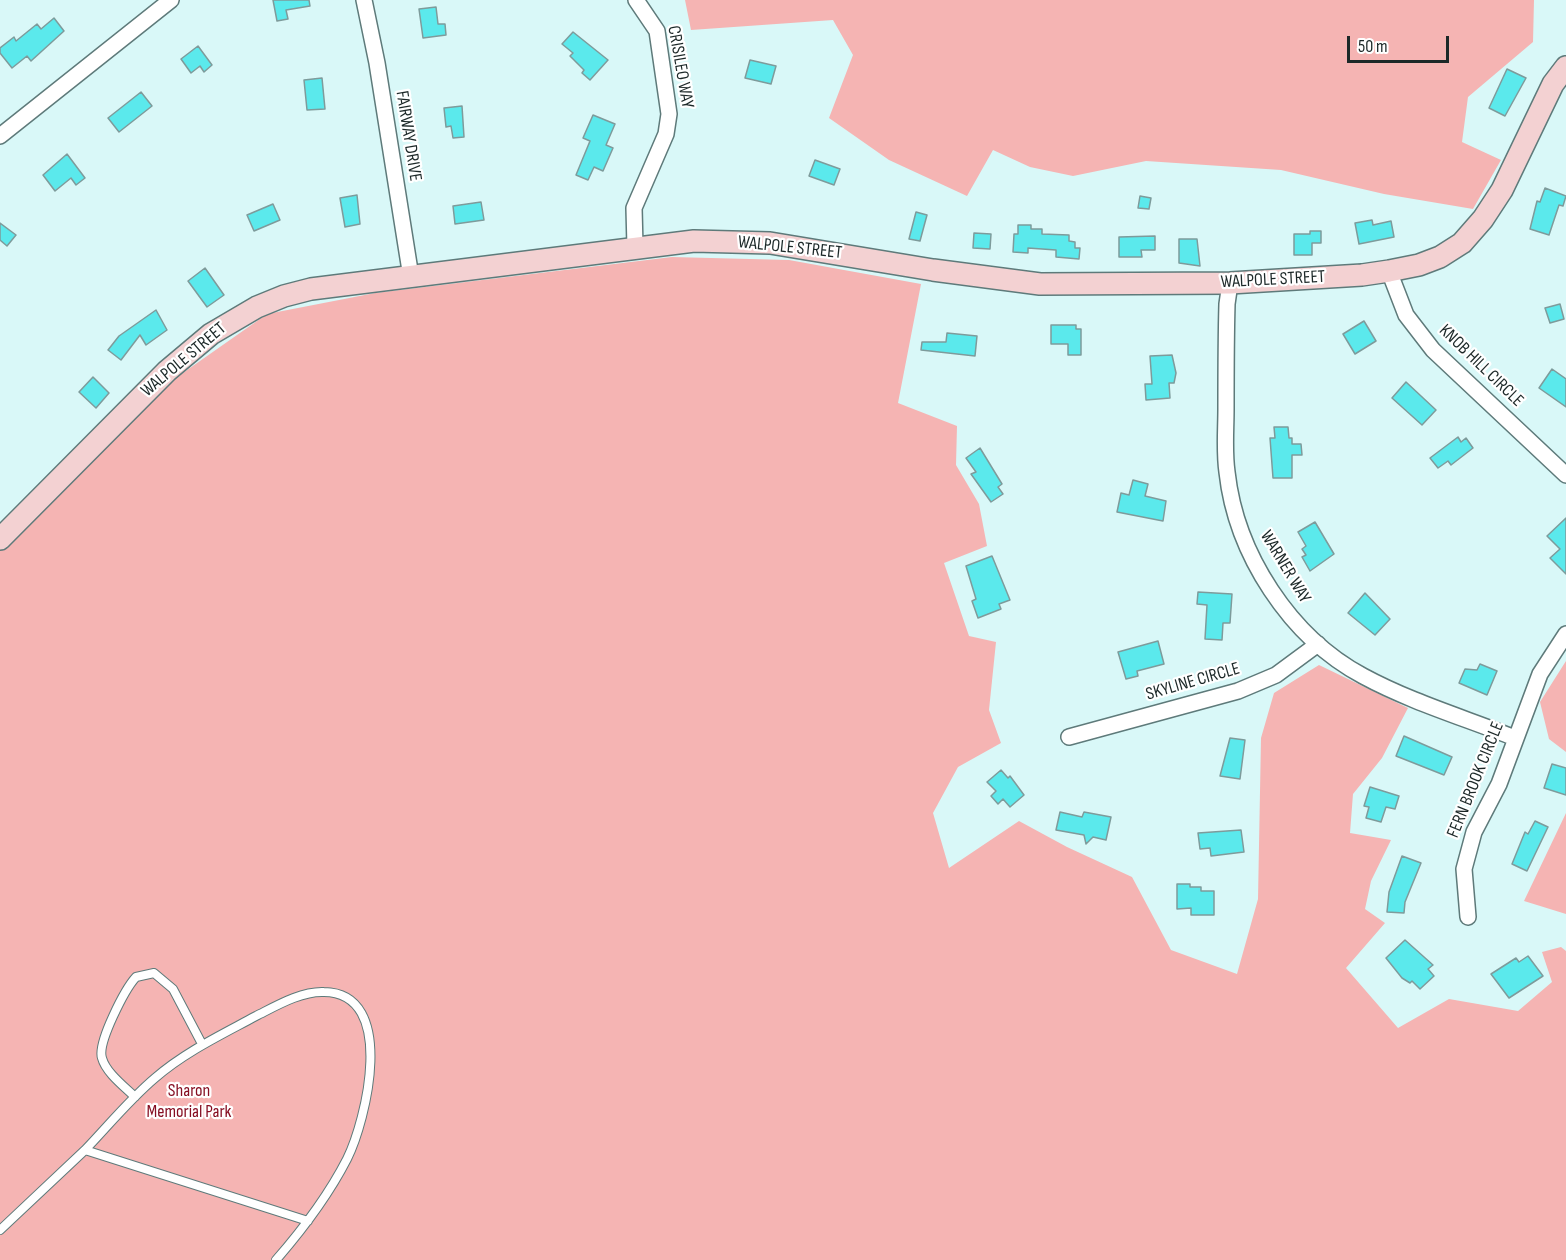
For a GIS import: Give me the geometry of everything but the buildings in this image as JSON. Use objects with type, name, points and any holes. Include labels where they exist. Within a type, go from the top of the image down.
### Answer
[{"type":"main road","name":"WALPOLE STREET","points":[[0,539],[167,371],[235,318],[284,296],[311,289],[694,241],[770,243],[933,270],[1040,284],[1230,283],[1362,276],[1419,265],[1440,257],[1462,243],[1502,190],[1553,84],[1566,67]]},
{"type":"street","points":[[0,136],[171,0]]},
{"type":"street","name":"FAIRWAY DRIVE","points":[[364,0],[377,63],[411,277]]},
{"type":"street","name":"CRISILEO WAY","points":[[635,247],[634,208],[666,134],[669,114],[657,31],[636,0]]},
{"type":"street","name":"KNOB HILL CIRCLE","points":[[1389,271],[1406,315],[1433,350],[1566,475]]},
{"type":"street","name":"WARNER WAY","points":[[1230,283],[1227,321],[1226,462],[1231,498],[1253,560],[1286,610],[1318,644],[1362,676],[1515,738]]},
{"type":"street","name":"FERN BROOK CIRCLE","points":[[1468,916],[1464,879],[1474,832],[1499,783],[1540,674],[1566,634]]},
{"type":"street","name":"SKYLINE CIRCLE","points":[[1069,737],[1238,692],[1276,675],[1318,644]]},
{"type":"lane","points":[[135,1097],[106,1066],[101,1049],[127,989],[136,977],[154,973],[166,980],[202,1044]]},
{"type":"lane","points":[[0,1230],[85,1150],[155,1078],[202,1044],[275,1006],[316,992],[337,994],[356,1005],[362,1014],[371,1050],[364,1107],[357,1135],[342,1167],[308,1221],[276,1260]]},
{"type":"lane","points":[[85,1150],[308,1221]]},
{"type":"green space","points":[[685,0],[1534,0],[1533,42],[1468,97],[1462,142],[1501,160],[1473,209],[1384,194],[1281,170],[1146,161],[1073,176],[1030,167],[993,150],[967,196],[889,160],[829,118],[853,55],[833,20],[691,30]]},
{"type":"green space","name":"Sharon Memorial Park","points":[[672,257],[789,260],[921,284],[898,403],[957,426],[956,465],[979,504],[987,546],[944,563],[969,636],[996,642],[989,710],[1001,743],[958,767],[933,813],[949,868],[1019,821],[1067,847],[1132,877],[1171,950],[1237,974],[1258,899],[1261,738],[1274,693],[1319,665],[1408,708],[1382,758],[1353,794],[1350,833],[1391,840],[1371,881],[1365,909],[1385,923],[1346,968],[1398,1028],[1449,999],[1518,1011],[1552,982],[1542,952],[1561,947],[1566,951],[1566,1260],[0,1260],[0,550],[160,389],[267,314],[375,293]]},
{"type":"green space","points":[[1566,661],[1566,752],[1549,739],[1540,702]]},
{"type":"green space","points":[[1566,813],[1566,914],[1524,901]]}]
